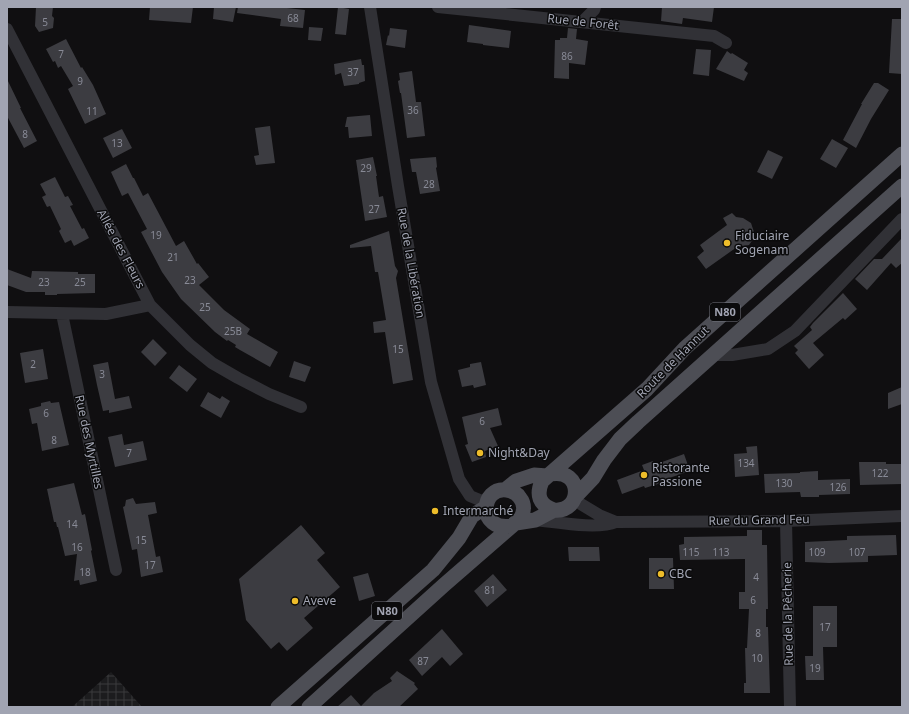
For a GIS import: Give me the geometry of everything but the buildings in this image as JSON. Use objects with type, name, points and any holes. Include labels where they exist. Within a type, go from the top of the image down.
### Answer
[{"type":"main road","name":"Route de Hannut","points":[[556,510],[547,508],[542,502],[539,495],[539,488],[542,481],[647,389],[685,348],[902,154]]},
{"type":"main road","name":"Route de Hannut","points":[[486,505],[487,514],[491,521],[504,527],[535,520],[556,510],[567,507],[593,478],[604,460],[620,439],[902,186]]},
{"type":"main road","name":"N80","points":[[506,489],[516,481],[534,475],[549,475],[557,473],[564,474],[570,478],[574,484],[576,490],[574,499]]},
{"type":"main road","name":"N80","points":[[278,707],[433,570],[459,538],[472,516],[486,505],[489,498],[494,493],[499,490],[506,489],[518,495],[524,507],[521,518],[444,585],[309,707]]},
{"type":"street","name":"Rue de la Libération","points":[[370,7],[431,382],[459,479],[470,496],[486,505]]},
{"type":"street","name":"Rue de Forêt","points":[[438,7],[714,36],[726,43]]},
{"type":"street","points":[[582,22],[594,10],[595,7]]},
{"type":"street","name":"Allée des Fleurs","points":[[7,29],[12,50],[150,305],[190,345],[212,363],[269,394],[301,407]]},
{"type":"street","name":"Route de Hannut","points":[[713,355],[732,355],[768,349],[795,332],[902,219]]},
{"type":"street","points":[[7,312],[106,314],[150,305]]},
{"type":"street","name":"Rue des Myrtilles","points":[[62,314],[116,570]]},
{"type":"street","name":"Rue du Grand Feu","points":[[574,499],[616,522]]},
{"type":"street","points":[[556,510],[571,524]]},
{"type":"street","name":"Rue du Grand Feu","points":[[535,520],[582,525],[610,524],[616,522],[786,521],[902,516]]},
{"type":"street","name":"Rue de la Pêcherie","points":[[786,521],[790,707]]},
{"type":"shaded area","points":[[111,672],[142,707],[72,707]]},
{"type":"place","name":"Fiduciaire Sogenam","points":[[727,243]]},
{"type":"place","name":"Night&Day","points":[[480,453]]},
{"type":"place","name":"Ristorante Passione","points":[[644,475]]},
{"type":"place","name":"Intermarché","points":[[435,511]]},
{"type":"place","name":"CBC","points":[[661,574]]},
{"type":"place","name":"Aveve","points":[[295,601]]}]
